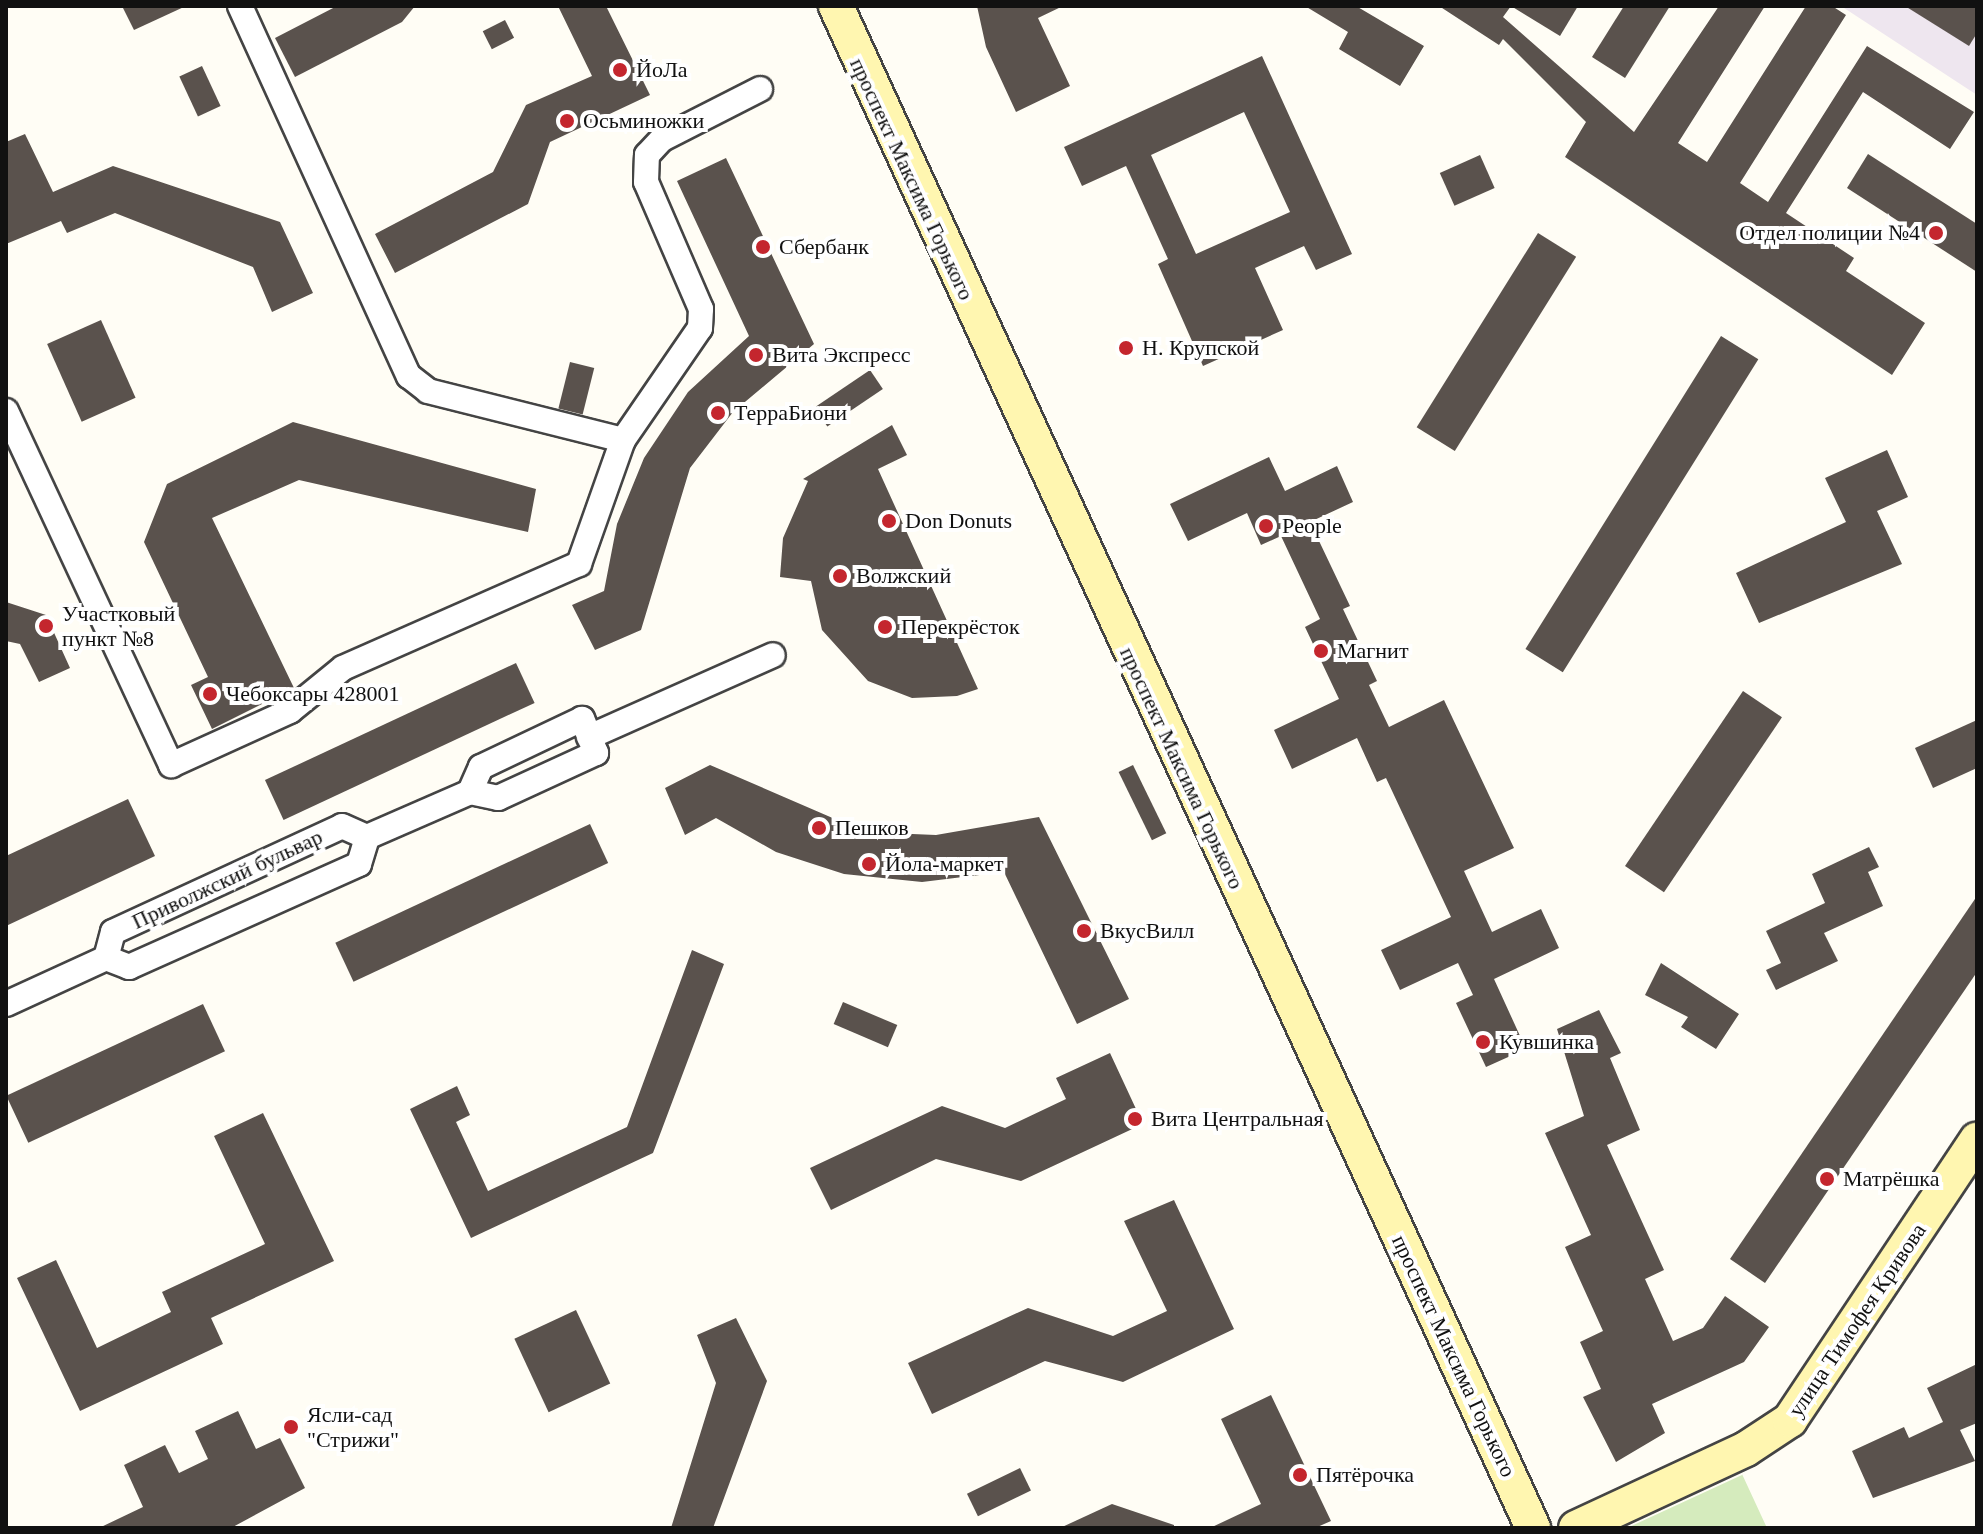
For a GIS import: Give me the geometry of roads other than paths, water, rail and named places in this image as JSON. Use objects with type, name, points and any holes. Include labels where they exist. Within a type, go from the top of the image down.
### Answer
[{"type":"main road","name":"проспект Максима Горького","points":[[847,10],[1366,1145],[1552,1528]]},
{"type":"main road","name":"улица Тимофея Кривова","points":[[1576,1528],[1746,1449],[1790,1420],[1977,1140]]},
{"type":"main road","name":"проспект Максима Горького","points":[[1366,1145],[1533,1528]]},
{"type":"street","points":[[240,6],[409,376],[428,391],[623,440]]},
{"type":"street","points":[[6,411],[171,765],[290,711],[343,668],[579,564],[623,440],[700,328],[701,309],[646,182],[647,155],[662,139],[760,89]]},
{"type":"street","points":[[589,737],[773,655]]},
{"type":"street","points":[[367,837],[470,792],[498,798],[596,753],[582,719],[481,767],[470,792]]},
{"type":"street","name":"Приволжский бульвар","points":[[6,1004],[106,958],[129,967],[359,864],[367,837],[342,826],[182,899],[113,932],[106,958]]},
{"type":"place","name":"ЙоЛа","points":[[620,70]]},
{"type":"place","name":"Осьминожки","points":[[567,121]]},
{"type":"place","name":"Отдел полиции №4","points":[[1936,233]]},
{"type":"place","name":"Сбербанк","points":[[763,247]]},
{"type":"place","name":"Н. Крупской","points":[[1126,348]]},
{"type":"place","name":"Вита Экспресс","points":[[756,355]]},
{"type":"place","name":"ТерраБиони","points":[[718,413]]},
{"type":"place","name":"Don Donuts","points":[[889,521]]},
{"type":"place","name":"People","points":[[1266,526]]},
{"type":"place","name":"Волжский","points":[[840,576]]},
{"type":"place","name":"Участковый пункт №8","points":[[46,626]]},
{"type":"place","name":"Перекрёсток","points":[[885,627]]},
{"type":"place","name":"Магнит","points":[[1321,651]]},
{"type":"place","name":"Чебоксары 428001","points":[[210,694]]},
{"type":"place","name":"Пешков","points":[[819,828]]},
{"type":"place","name":"Йола-маркет","points":[[869,864]]},
{"type":"place","name":"ВкусВилл","points":[[1084,931]]},
{"type":"place","name":"Кувшинка","points":[[1483,1042]]},
{"type":"place","name":"Вита Центральная","points":[[1135,1119]]},
{"type":"place","name":"Матрёшка","points":[[1827,1179]]},
{"type":"place","name":"Ясли-сад \"Стрижи\"","points":[[291,1427]]},
{"type":"place","name":"Пятёрочка","points":[[1300,1475]]}]
